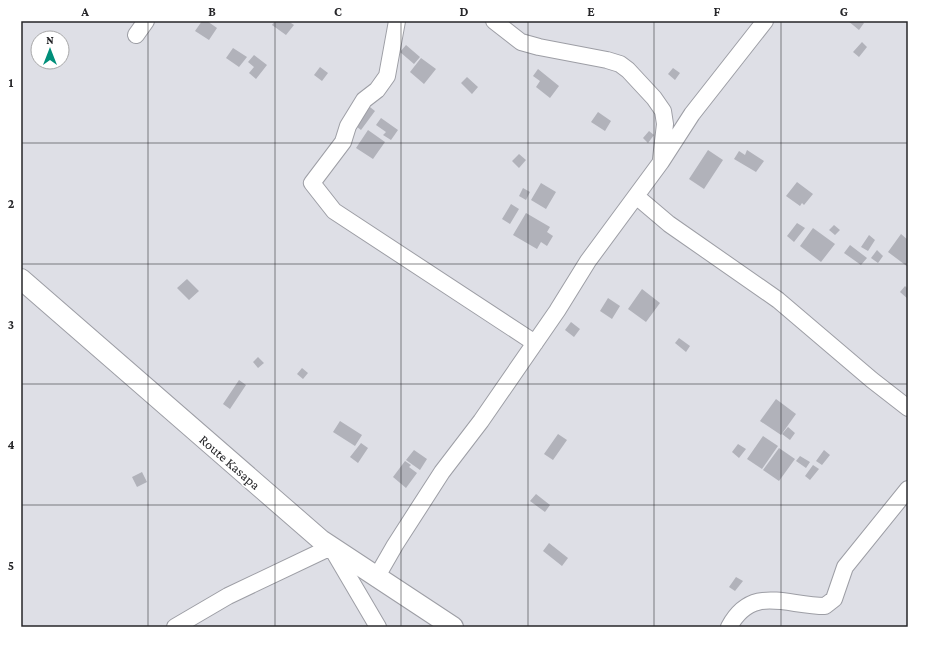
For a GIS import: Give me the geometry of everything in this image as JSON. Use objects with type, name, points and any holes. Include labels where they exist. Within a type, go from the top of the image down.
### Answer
[{"type":"main road","name":"Route Kasapa","points":[[21,279],[321,540],[376,578],[452,627]]},
{"type":"street","points":[[136,35],[146,21]]},
{"type":"street","points":[[397,21],[387,76],[377,90],[364,100],[348,126],[343,142],[312,184],[334,211],[534,343]]},
{"type":"street","points":[[494,21],[521,42],[539,48],[607,60],[620,64],[628,70],[654,98],[663,111],[665,124],[661,162]]},
{"type":"street","points":[[376,578],[395,545],[442,472],[481,421],[588,261],[661,162],[692,114],[765,21]]},
{"type":"street","points":[[636,196],[669,224],[778,300],[866,376],[908,408]]},
{"type":"street","points":[[729,627],[745,605],[762,600],[825,606],[834,599],[845,567],[908,489]]},
{"type":"street","points":[[180,626],[228,596],[331,547],[378,627]]},
{"type":"building","points":[[202,21],[207,21],[217,28],[209,40],[195,31]]},
{"type":"building","points":[[275,21],[288,21],[294,25],[286,35],[272,25]]},
{"type":"building","points":[[848,21],[862,21],[864,23],[859,30]]},
{"type":"building","points":[[862,42],[867,47],[859,57],[853,52]]},
{"type":"building","points":[[406,45],[420,57],[414,64],[400,52]]},
{"type":"building","points":[[233,48],[247,57],[239,67],[226,58]]},
{"type":"building","points":[[254,55],[267,65],[256,79],[249,73],[254,67],[248,62]]},
{"type":"building","points":[[421,58],[436,69],[424,84],[410,72]]},
{"type":"building","points":[[320,67],[328,73],[322,81],[314,75]]},
{"type":"building","points":[[673,68],[680,73],[675,80],[668,74]]},
{"type":"building","points":[[538,69],[559,86],[550,98],[536,87],[540,81],[533,76]]},
{"type":"building","points":[[467,77],[478,87],[472,94],[461,83]]},
{"type":"building","points":[[366,104],[375,111],[361,130],[352,123]]},
{"type":"building","points":[[598,112],[611,121],[605,131],[591,122]]},
{"type":"building","points":[[381,118],[398,130],[391,140],[383,135],[386,132],[376,125]]},
{"type":"building","points":[[368,130],[385,142],[373,159],[356,148]]},
{"type":"building","points":[[649,131],[654,135],[648,143],[643,138]]},
{"type":"building","points":[[708,150],[723,160],[704,189],[689,179]]},
{"type":"building","points":[[747,150],[764,161],[756,172],[734,159],[739,151],[745,155]]},
{"type":"building","points":[[519,154],[526,160],[519,168],[512,161]]},
{"type":"building","points":[[797,182],[813,194],[804,205],[802,203],[800,206],[786,196]]},
{"type":"building","points":[[541,183],[556,192],[546,209],[531,200]]},
{"type":"building","points":[[523,188],[530,192],[526,200],[519,196]]},
{"type":"building","points":[[511,204],[519,209],[510,224],[502,219]]},
{"type":"building","points":[[526,213],[550,227],[547,232],[553,236],[547,246],[541,242],[537,249],[513,235]]},
{"type":"building","points":[[797,223],[805,228],[794,242],[787,236]]},
{"type":"building","points":[[834,225],[840,230],[835,235],[829,230]]},
{"type":"building","points":[[813,228],[835,244],[821,262],[800,246]]},
{"type":"building","points":[[901,234],[908,240],[908,267],[888,252]]},
{"type":"building","points":[[869,235],[875,240],[868,251],[861,247]]},
{"type":"building","points":[[850,245],[867,258],[861,265],[844,253]]},
{"type":"building","points":[[877,250],[883,256],[878,263],[871,258]]},
{"type":"building","points":[[187,279],[199,291],[189,300],[177,288]]},
{"type":"building","points":[[905,286],[908,289],[908,299],[900,292]]},
{"type":"building","points":[[642,289],[660,303],[646,322],[628,309]]},
{"type":"building","points":[[608,298],[620,306],[612,319],[600,311]]},
{"type":"building","points":[[571,322],[580,329],[574,337],[565,330]]},
{"type":"building","points":[[679,338],[690,346],[686,352],[675,343]]},
{"type":"building","points":[[258,357],[264,363],[258,368],[253,362]]},
{"type":"building","points":[[302,368],[308,373],[303,379],[297,374]]},
{"type":"building","points":[[239,380],[246,385],[230,409],[223,404]]},
{"type":"building","points":[[776,399],[796,414],[781,435],[760,421]]},
{"type":"building","points":[[340,421],[362,435],[355,446],[333,432]]},
{"type":"building","points":[[788,427],[795,433],[790,440],[782,434]]},
{"type":"building","points":[[558,434],[567,440],[553,460],[544,454]]},
{"type":"building","points":[[763,436],[778,446],[762,469],[747,459]]},
{"type":"building","points":[[361,443],[368,448],[358,463],[350,457]]},
{"type":"building","points":[[738,444],[746,449],[739,458],[732,452]]},
{"type":"building","points":[[779,448],[795,459],[779,481],[763,470]]},
{"type":"building","points":[[414,450],[427,459],[420,470],[406,460]]},
{"type":"building","points":[[824,450],[830,455],[822,465],[816,461]]},
{"type":"building","points":[[800,456],[810,462],[806,468],[796,461]]},
{"type":"building","points":[[405,461],[411,465],[409,467],[417,473],[406,488],[393,477]]},
{"type":"building","points":[[813,465],[819,469],[810,480],[805,476]]},
{"type":"building","points":[[142,472],[147,482],[137,487],[132,477]]},
{"type":"building","points":[[536,494],[550,505],[545,512],[530,501]]},
{"type":"building","points":[[549,543],[568,558],[562,566],[543,551]]},
{"type":"building","points":[[736,577],[743,581],[735,591],[729,587]]}]
